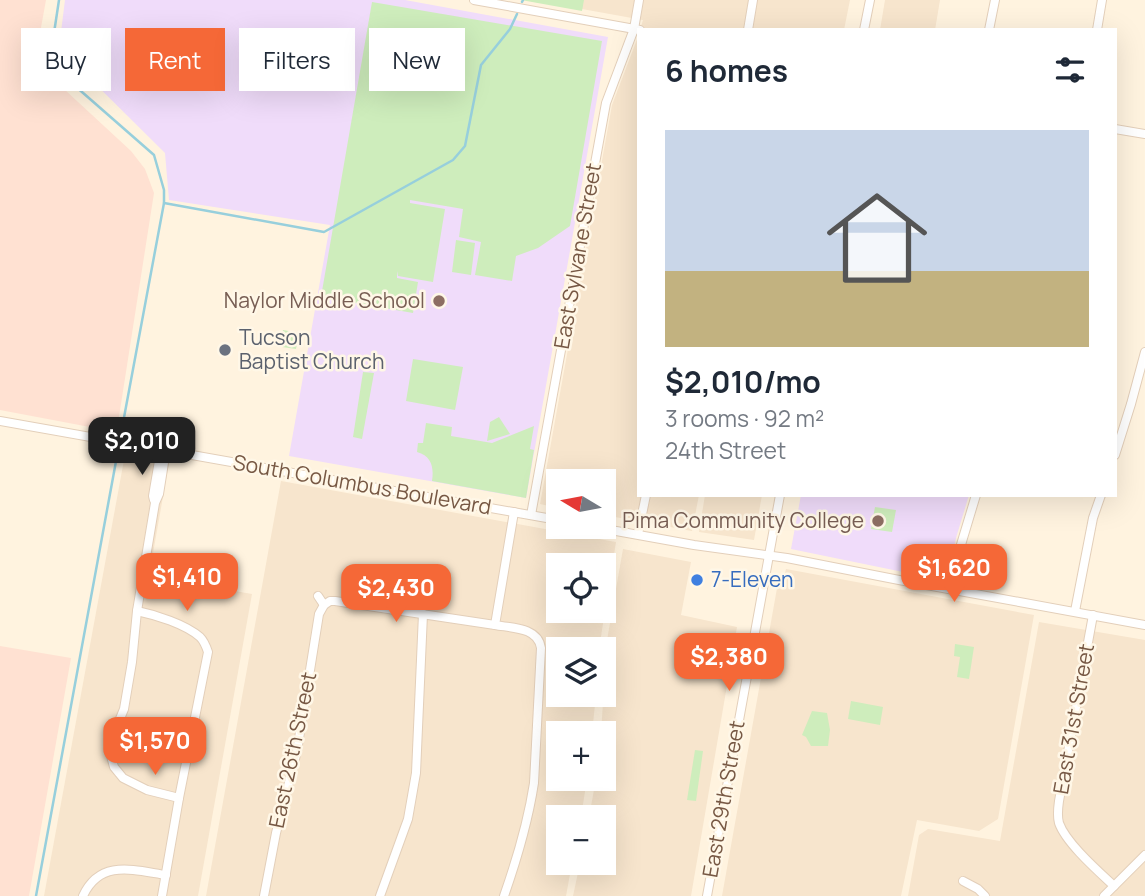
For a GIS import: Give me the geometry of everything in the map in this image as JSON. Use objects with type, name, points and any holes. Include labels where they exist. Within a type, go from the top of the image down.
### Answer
[{"type":"street","points":[[474,0],[637,29]]},
{"type":"street","name":"East Sylvane Street","points":[[637,28],[639,0]]},
{"type":"street","points":[[748,28],[753,0]]},
{"type":"street","points":[[864,28],[870,0]]},
{"type":"street","points":[[989,28],[995,0]]},
{"type":"street","points":[[1097,28],[1102,0]]},
{"type":"street","name":"East Sylvane Street","points":[[531,515],[607,103],[637,29]]},
{"type":"street","points":[[1117,129],[1145,134]]},
{"type":"street","points":[[1117,448],[1145,352]]},
{"type":"street","name":"South Columbus Boulevard","points":[[0,421],[546,518]]},
{"type":"street","points":[[163,450],[153,496],[155,503],[136,611],[132,662],[124,709],[110,752],[114,767],[122,778],[146,790],[179,798]]},
{"type":"street","points":[[638,534],[646,497]]},
{"type":"street","name":"East 29th Street","points":[[707,896],[780,497]]},
{"type":"street","points":[[952,589],[960,548],[975,497]]},
{"type":"street","name":"East 31st Street","points":[[1075,611],[1093,518],[1100,497]]},
{"type":"street","points":[[495,625],[514,512]]},
{"type":"street","points":[[616,530],[694,545],[769,554],[1145,625]]},
{"type":"street","points":[[317,596],[324,605],[335,601],[495,625],[541,635],[534,783],[526,829],[504,896]]},
{"type":"street","name":"East 26th Street","points":[[264,896],[275,833],[297,751],[319,614],[324,605]]},
{"type":"street","points":[[136,611],[152,614],[189,629],[203,639],[208,652],[162,896]]},
{"type":"street","points":[[380,896],[408,819],[416,773],[423,614]]},
{"type":"street","name":"East 31st Street","points":[[1093,615],[1058,817],[1063,832],[1114,886]]},
{"type":"street","points":[[1104,896],[1145,855]]},
{"type":"street","points":[[83,896],[98,875],[113,869],[166,875]]},
{"type":"street","points":[[962,881],[985,896]]},
{"type":"shaded area","points":[[0,0],[46,0],[41,28],[21,28],[21,91],[66,91],[131,151],[145,169],[154,193],[118,423],[111,431],[0,410]]},
{"type":"shaded area","name":"Naylor Middle School","points":[[65,0],[405,0],[608,37],[526,498],[289,456],[330,225],[169,200],[165,153],[102,91],[111,91],[111,28],[62,28]]},
{"type":"shaded area","points":[[532,0],[850,0],[844,28],[641,28],[643,20]]},
{"type":"shaded area","points":[[885,0],[940,0],[935,28],[880,28]]},
{"type":"shaded area","points":[[637,39],[637,497],[699,497],[692,531],[616,517],[616,469],[546,469],[612,105]]},
{"type":"shaded area","points":[[126,449],[170,457],[149,576],[252,594],[198,896],[44,896]]},
{"type":"shaded area","points":[[546,471],[546,505],[540,504]]},
{"type":"shaded area","points":[[281,481],[546,529],[546,539],[600,539],[616,542],[614,553],[546,553],[546,623],[603,623],[601,637],[546,637],[546,707],[595,707],[593,721],[546,721],[546,791],[585,791],[583,805],[546,805],[546,875],[570,875],[566,896],[206,896]]},
{"type":"shaded area","points":[[705,497],[762,497],[754,540],[699,532]]},
{"type":"shaded area","name":"Pima Community College","points":[[801,497],[968,497],[947,581],[791,549]]},
{"type":"shaded area","points":[[623,549],[691,562],[681,615],[737,627],[691,896],[573,896],[577,875],[616,875],[616,805],[591,805],[594,791],[616,791],[616,721],[602,721],[603,707],[616,707],[616,637],[608,637],[610,623],[616,623],[616,589]]},
{"type":"shaded area","points":[[786,569],[1034,615],[998,819],[979,831],[917,820],[901,896],[722,896],[779,577],[784,577]]},
{"type":"shaded area","points":[[1039,622],[1145,640],[1145,896],[908,896],[919,835],[928,829],[1000,841]]},
{"type":"shaded area","points":[[0,646],[71,658],[29,896],[0,896]]},
{"type":"green space","points":[[521,0],[584,0],[582,11]]},
{"type":"green space","points":[[372,2],[602,41],[570,226],[538,248],[516,256],[512,281],[475,275],[481,242],[459,237],[463,209],[410,200],[410,203],[445,209],[433,282],[398,276],[397,271],[397,278],[418,282],[413,313],[321,297]]},
{"type":"green space","points":[[456,240],[475,243],[471,275],[452,272]]},
{"type":"green space","points":[[283,330],[299,333],[296,349],[275,346]]},
{"type":"green space","points":[[413,359],[463,367],[455,410],[406,401]]},
{"type":"green space","points":[[363,372],[374,373],[362,439],[353,437]]},
{"type":"green space","points":[[499,417],[510,434],[487,441],[490,422]]},
{"type":"green space","points":[[426,423],[452,427],[451,436],[492,443],[534,426],[530,449],[534,450],[526,498],[432,481],[431,463],[426,456],[417,452],[418,443],[423,443]]},
{"type":"green space","points":[[875,507],[896,510],[892,532],[871,529]]},
{"type":"green space","points":[[955,644],[974,647],[969,679],[957,677],[960,657],[954,656]]},
{"type":"green space","points":[[851,701],[883,707],[880,725],[848,719]]},
{"type":"green space","points":[[812,711],[827,713],[830,730],[828,746],[811,746],[802,735]]},
{"type":"green space","points":[[695,750],[703,751],[696,801],[687,800]]},
{"type":"waterway","points":[[59,0],[53,56],[74,85],[154,155],[164,190],[164,203]]},
{"type":"waterway","points":[[120,439],[164,203],[324,232],[453,160],[465,146],[481,65],[510,29],[517,14]]},
{"type":"waterway","points":[[36,896],[119,445]]},
{"type":"place","name":"Naylor Middle School","points":[[439,301]]},
{"type":"place","name":"Tucson Baptist Church","points":[[225,350]]},
{"type":"place","name":"Pima Community College","points":[[878,521]]},
{"type":"place","name":"7-Eleven","points":[[697,580]]}]
